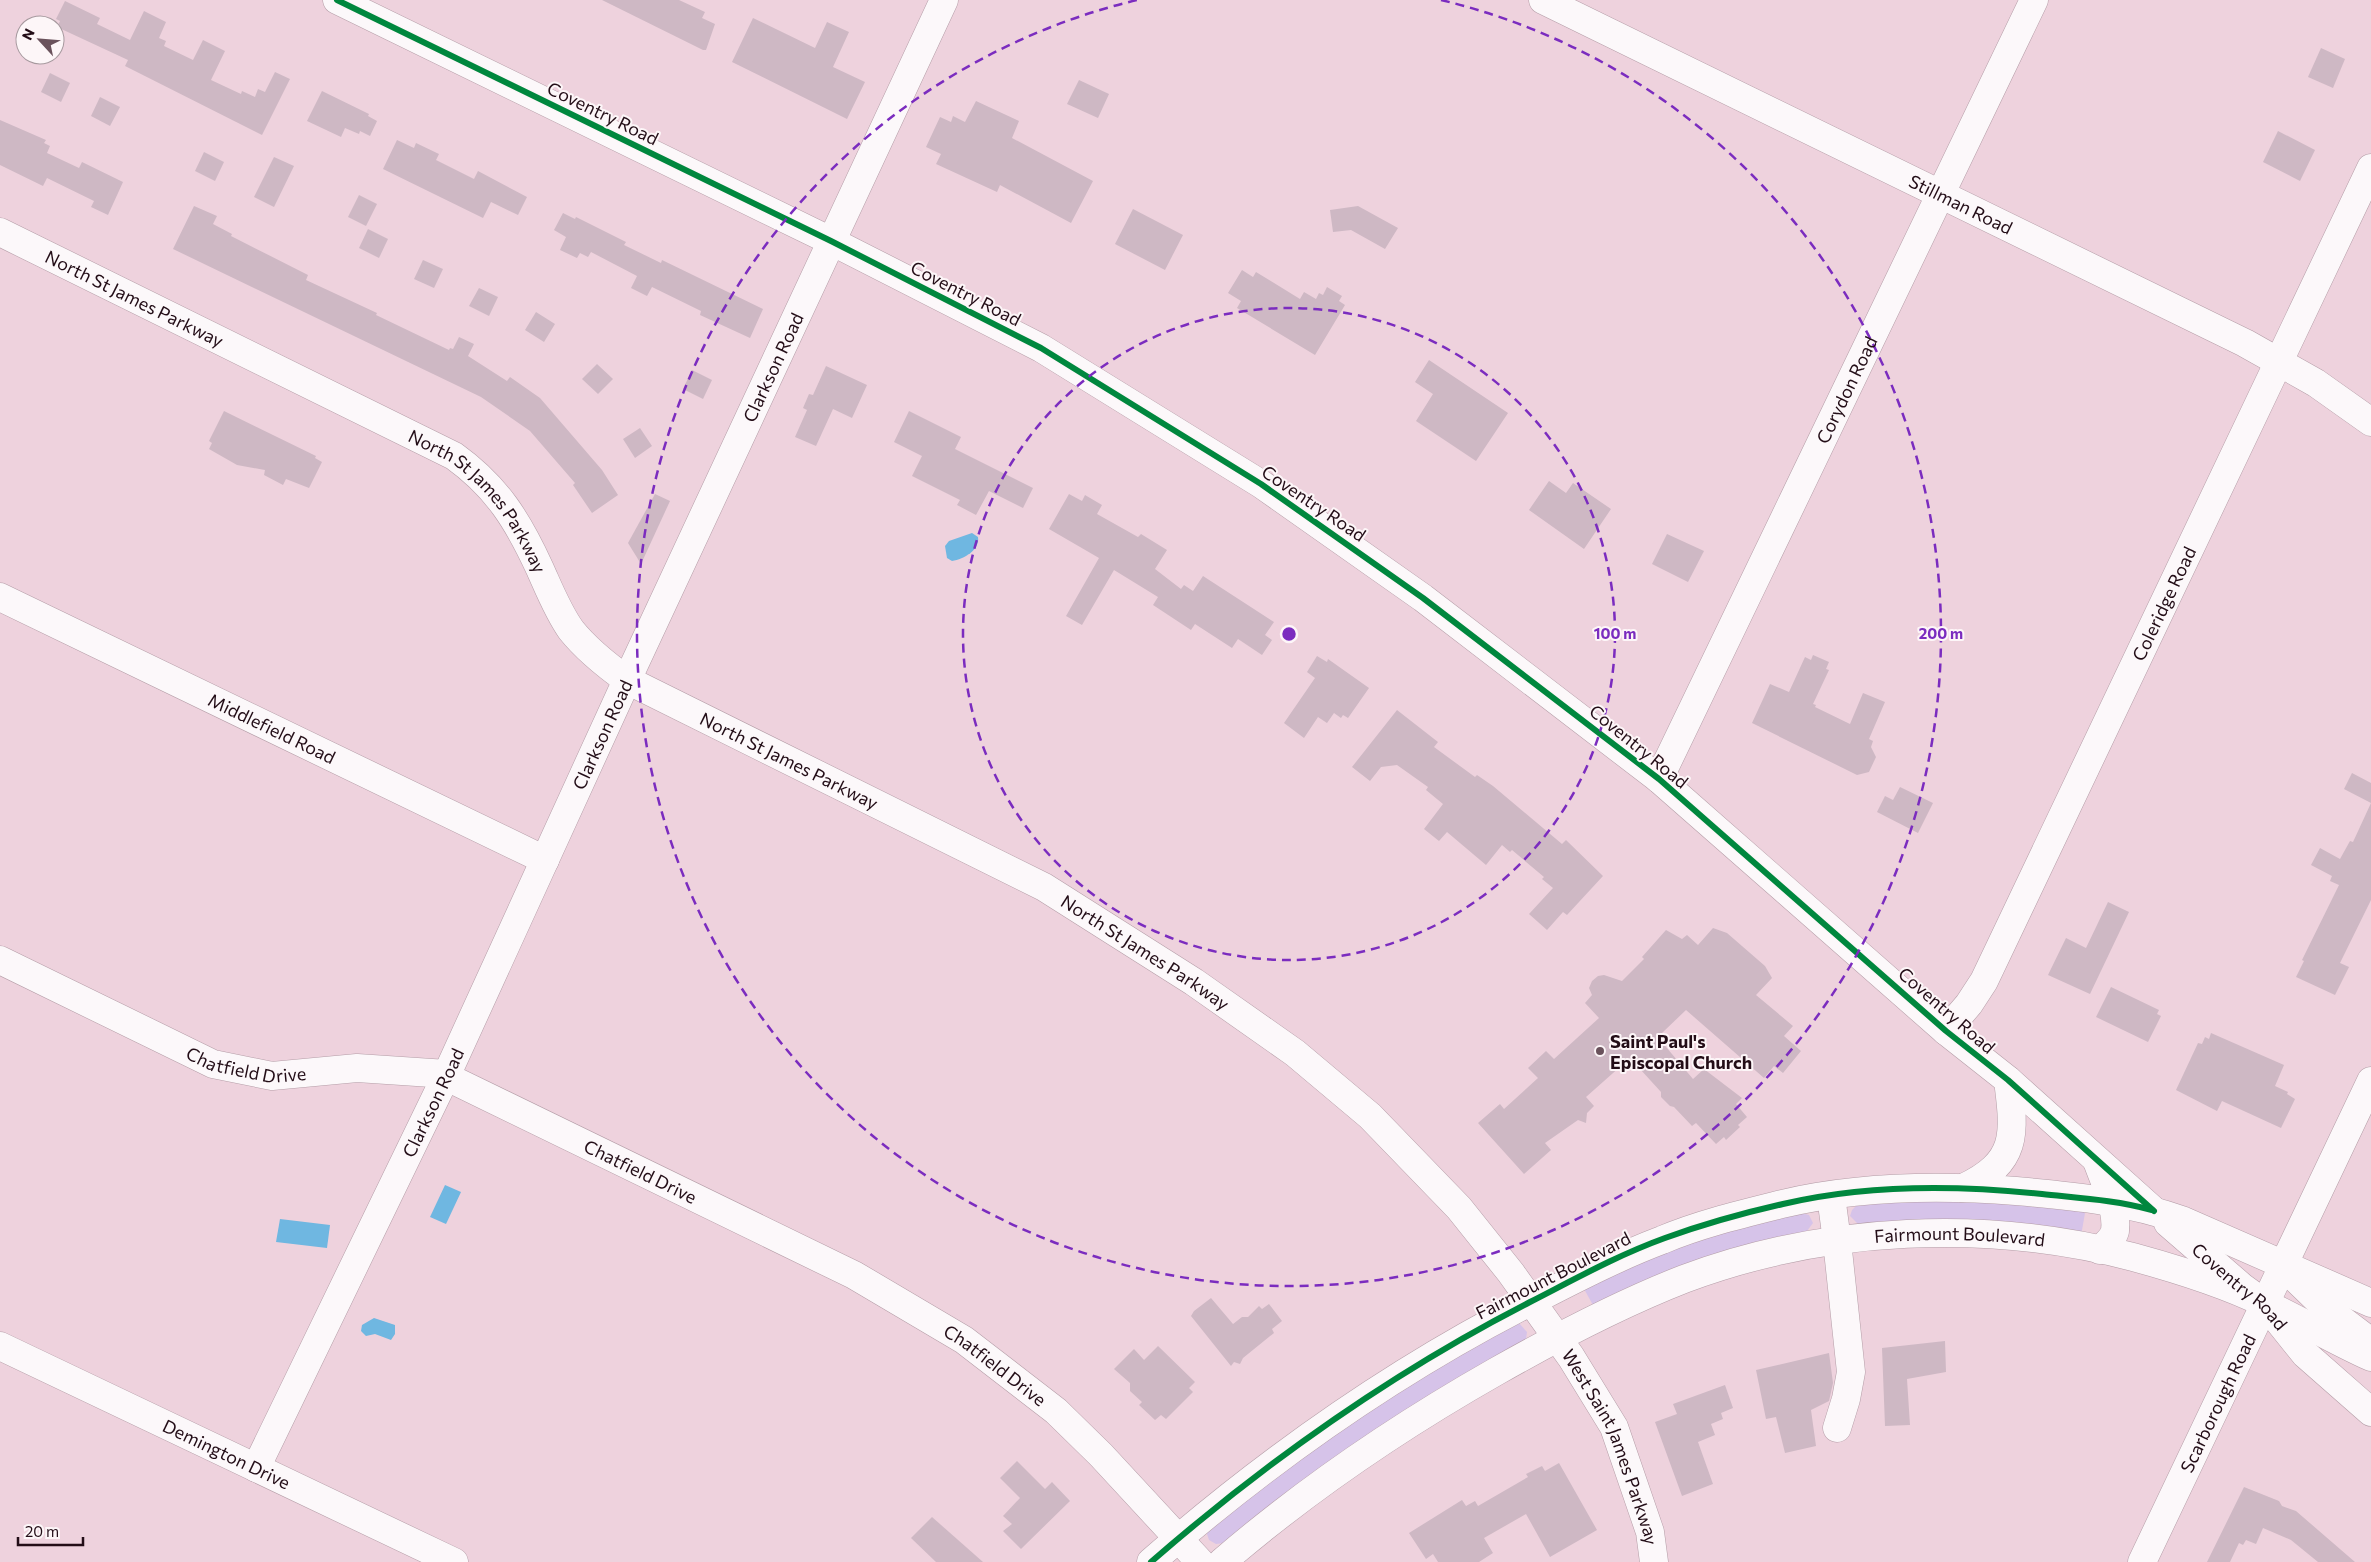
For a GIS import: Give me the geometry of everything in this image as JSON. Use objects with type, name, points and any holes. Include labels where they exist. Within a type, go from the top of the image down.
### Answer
[{"type":"street","name":"Coventry Road","points":[[337,0],[831,241],[1041,348],[1260,484],[1423,598],[1659,779],[1946,1031],[2008,1080],[2242,1287],[2264,1303],[2305,1354],[2371,1412]]},
{"type":"street","name":"Clarkson Road","points":[[256,1468],[447,1074],[627,680],[944,0]]},
{"type":"street","name":"Stillman Road","points":[[1543,0],[1941,194],[2277,362],[2316,383],[2371,422]]},
{"type":"street","name":"Corydon Road","points":[[1659,779],[2034,0]]},
{"type":"street","name":"Coleridge Road","points":[[1946,1031],[1969,1004],[1984,981],[2371,168]]},
{"type":"street","name":"North St James Parkway","points":[[0,232],[454,456],[486,482],[510,510],[570,628],[590,652],[627,680],[1044,887],[1194,982],[1295,1053],[1370,1116],[1459,1208],[1558,1338]]},
{"type":"street","name":"Middlefield Road","points":[[0,596],[545,860]]},
{"type":"street","name":"Chatfield Drive","points":[[0,960],[213,1064],[272,1076],[357,1068],[447,1074],[454,1080],[854,1275],[964,1340],[1056,1411],[1101,1455],[1200,1562]]},
{"type":"street","points":[[1963,1188],[1992,1171],[2008,1152],[2013,1126],[2008,1080]]},
{"type":"street","name":"Scarborough Road","points":[[2142,1562],[2371,1081]]},
{"type":"street","points":[[2097,1160],[2111,1201],[2115,1232],[2112,1238],[2100,1250]]},
{"type":"street","name":"Fairmount Boulevard","points":[[1151,1562],[1261,1472],[1359,1402],[1448,1346],[1604,1264],[1665,1238],[1723,1219],[1784,1204],[1831,1196],[1901,1189],[1963,1188],[2111,1201],[2154,1210],[2212,1232],[2282,1265],[2371,1303]]},
{"type":"street","points":[[1831,1196],[1851,1372],[1846,1399],[1837,1428]]},
{"type":"street","name":"Fairmount Boulevard","points":[[1222,1562],[1300,1499],[1374,1447],[1464,1390],[1558,1338],[1649,1294],[1706,1272],[1779,1252],[1837,1241],[1900,1234],[1972,1234],[2043,1240],[2100,1250],[2132,1257],[2212,1282],[2264,1303],[2371,1357]]},
{"type":"street","points":[[2282,1265],[2326,1308],[2371,1342]]},
{"type":"street","name":"West Saint James Parkway","points":[[1558,1338],[1614,1427],[1650,1532],[1654,1562]]},
{"type":"street","name":"Demington Drive","points":[[0,1346],[454,1562]]},
{"type":"shaded area","points":[[1967,1198],[2082,1211],[2085,1213],[2081,1236],[1859,1225],[1850,1216],[1852,1210],[1857,1205]]},
{"type":"shaded area","points":[[1801,1213],[1809,1215],[1813,1223],[1804,1235],[1594,1307],[1583,1287],[1725,1229]]},
{"type":"shaded area","points":[[1519,1323],[1527,1332],[1526,1339],[1522,1344],[1224,1543],[1216,1544],[1209,1540],[1207,1534],[1209,1527],[1299,1456],[1496,1331]]},
{"type":"water","points":[[972,533],[978,537],[974,550],[957,560],[952,561],[947,558],[945,546],[949,541]]},
{"type":"water","points":[[445,1185],[461,1192],[446,1224],[430,1217]]},
{"type":"water","points":[[280,1219],[330,1225],[327,1248],[276,1242]]},
{"type":"water","points":[[374,1318],[395,1325],[395,1334],[391,1340],[375,1334],[366,1336],[361,1331],[362,1325]]},
{"type":"building","points":[[602,0],[679,0],[705,12],[702,18],[715,24],[706,50],[703,50]]},
{"type":"building","points":[[65,1],[100,18],[97,24],[130,40],[144,11],[166,22],[159,38],[166,41],[164,46],[193,60],[203,40],[225,51],[211,80],[241,94],[242,91],[255,97],[258,89],[265,92],[275,72],[290,79],[262,135],[125,66],[128,60],[65,31],[65,15],[58,15]]},
{"type":"building","points":[[753,18],[815,48],[827,22],[849,32],[833,67],[865,82],[847,119],[732,62]]},
{"type":"building","points":[[2321,48],[2345,59],[2333,88],[2308,77]]},
{"type":"building","points":[[50,73],[70,83],[61,102],[41,92]]},
{"type":"building","points":[[1079,80],[1109,94],[1098,118],[1067,104]]},
{"type":"building","points":[[322,91],[369,114],[368,116],[377,121],[370,136],[360,131],[359,134],[345,128],[341,137],[307,121]]},
{"type":"building","points":[[100,97],[120,107],[110,126],[91,116]]},
{"type":"building","points":[[976,101],[1019,121],[1012,138],[1093,181],[1071,223],[1000,185],[997,192],[936,164],[941,154],[926,147],[940,117],[951,122],[953,116],[965,122]]},
{"type":"building","points":[[0,120],[46,140],[44,143],[50,146],[47,153],[79,168],[82,162],[123,182],[108,215],[91,207],[94,201],[47,178],[43,186],[0,165]]},
{"type":"building","points":[[2278,131],[2315,150],[2300,181],[2263,162]]},
{"type":"building","points":[[397,140],[414,148],[416,143],[439,154],[436,160],[474,179],[478,171],[527,197],[518,215],[491,202],[483,218],[383,169]]},
{"type":"building","points":[[204,152],[224,162],[215,181],[195,171]]},
{"type":"building","points":[[274,157],[294,166],[274,207],[254,197]]},
{"type":"building","points":[[359,195],[377,204],[366,226],[348,217]]},
{"type":"building","points":[[194,206],[217,216],[213,224],[232,234],[231,236],[308,275],[306,280],[377,313],[376,315],[449,350],[450,348],[453,349],[459,337],[474,344],[468,356],[507,381],[510,377],[540,398],[602,470],[618,495],[592,513],[573,485],[575,483],[530,431],[481,397],[173,249]]},
{"type":"building","points":[[1358,206],[1398,228],[1385,249],[1351,230],[1333,232],[1330,210]]},
{"type":"building","points":[[1133,209],[1183,235],[1165,270],[1115,244]]},
{"type":"building","points":[[563,213],[575,219],[576,217],[626,242],[624,245],[661,263],[662,260],[763,309],[750,338],[700,315],[701,311],[652,287],[647,296],[631,288],[637,276],[591,252],[588,257],[580,253],[577,258],[560,250],[566,237],[554,230]]},
{"type":"building","points":[[368,229],[388,239],[379,258],[359,248]]},
{"type":"building","points":[[423,260],[443,269],[434,288],[414,279]]},
{"type":"building","points":[[1242,270],[1253,277],[1256,272],[1300,299],[1304,292],[1316,299],[1319,293],[1323,295],[1327,287],[1342,296],[1339,301],[1345,305],[1315,355],[1237,308],[1241,301],[1228,293]]},
{"type":"building","points":[[479,288],[498,297],[489,316],[469,306]]},
{"type":"building","points":[[536,312],[555,324],[544,342],[525,330]]},
{"type":"building","points":[[1429,360],[1508,413],[1476,461],[1416,421],[1433,394],[1415,382]]},
{"type":"building","points":[[597,364],[613,379],[598,394],[582,379]]},
{"type":"building","points":[[826,366],[867,385],[852,418],[833,409],[816,446],[795,437],[807,410],[803,408],[809,394],[813,395]]},
{"type":"building","points":[[692,370],[712,380],[703,399],[683,389]]},
{"type":"building","points":[[224,411],[316,456],[315,458],[322,462],[309,488],[286,479],[283,485],[264,475],[265,470],[237,465],[209,449],[212,443],[209,441]]},
{"type":"building","points":[[909,411],[961,437],[955,449],[1033,488],[1023,508],[989,491],[976,515],[957,505],[960,500],[912,476],[922,456],[894,442]]},
{"type":"building","points":[[640,428],[652,446],[635,458],[623,439]]},
{"type":"building","points":[[1549,481],[1566,493],[1573,483],[1611,509],[1584,549],[1529,510]]},
{"type":"building","points":[[655,494],[670,501],[641,564],[628,543]]},
{"type":"building","points":[[1069,494],[1082,501],[1085,495],[1102,505],[1097,514],[1138,537],[1141,534],[1167,550],[1155,569],[1181,589],[1184,585],[1193,591],[1203,576],[1274,622],[1265,635],[1272,640],[1262,655],[1238,639],[1232,648],[1195,624],[1191,630],[1153,605],[1158,597],[1114,570],[1082,625],[1066,616],[1099,558],[1049,529]]},
{"type":"building","points":[[1667,534],[1704,551],[1688,582],[1652,564]]},
{"type":"building","points":[[1813,655],[1829,662],[1826,669],[1829,670],[1813,704],[1816,705],[1815,707],[1850,724],[1863,693],[1885,702],[1869,739],[1873,741],[1871,747],[1876,757],[1869,772],[1857,775],[1752,723],[1770,684],[1789,692],[1805,657],[1811,660]]},
{"type":"building","points":[[1317,656],[1327,662],[1328,659],[1369,688],[1348,718],[1343,715],[1341,718],[1334,713],[1327,723],[1318,717],[1304,738],[1284,723],[1315,678],[1307,672]]},
{"type":"building","points":[[1397,710],[1438,742],[1434,747],[1475,777],[1477,775],[1493,786],[1562,844],[1566,840],[1603,876],[1567,915],[1563,912],[1547,930],[1529,914],[1553,888],[1542,879],[1544,877],[1512,850],[1510,852],[1502,845],[1486,865],[1447,832],[1439,841],[1424,829],[1443,804],[1426,790],[1428,787],[1397,765],[1381,767],[1370,781],[1352,767]]},
{"type":"building","points":[[2352,773],[2371,783],[2371,803],[2344,789]]},
{"type":"building","points":[[1900,787],[1933,803],[1918,833],[1877,812],[1885,796],[1893,800]]},
{"type":"building","points":[[2371,803],[2371,900],[2340,963],[2349,967],[2335,995],[2296,977],[2304,961],[2302,960],[2339,885],[2330,881],[2332,876],[2311,865],[2320,848],[2340,859],[2350,841],[2353,842]]},
{"type":"building","points":[[2108,902],[2129,912],[2090,994],[2048,975],[2066,938],[2086,948]]},
{"type":"building","name":"Saint Paul's Episcopal Church","points":[[1713,928],[1727,933],[1765,966],[1772,978],[1756,995],[1793,1026],[1784,1036],[1801,1051],[1783,1073],[1774,1066],[1764,1078],[1686,1010],[1662,1033],[1665,1036],[1661,1041],[1693,1079],[1704,1069],[1742,1098],[1736,1104],[1747,1117],[1738,1125],[1740,1127],[1726,1140],[1724,1137],[1716,1144],[1696,1123],[1692,1126],[1674,1107],[1670,1106],[1661,1097],[1661,1092],[1630,1058],[1586,1097],[1594,1106],[1587,1113],[1586,1123],[1578,1120],[1545,1143],[1551,1150],[1524,1174],[1478,1123],[1500,1104],[1504,1109],[1538,1078],[1528,1068],[1546,1051],[1554,1059],[1599,1018],[1585,1003],[1592,995],[1589,988],[1592,981],[1598,976],[1604,975],[1622,981],[1644,959],[1642,957],[1666,930],[1682,939],[1687,935],[1698,945]]},
{"type":"building","points":[[2111,987],[2159,1010],[2157,1014],[2161,1016],[2148,1042],[2096,1017]]},
{"type":"building","points":[[2211,1033],[2284,1065],[2275,1086],[2288,1092],[2287,1094],[2295,1099],[2281,1128],[2222,1101],[2217,1111],[2176,1090],[2198,1043],[2202,1044],[2205,1037],[2209,1039]]},
{"type":"building","points":[[1211,1298],[1233,1324],[1242,1317],[1248,1317],[1259,1306],[1262,1309],[1269,1304],[1282,1321],[1272,1329],[1274,1333],[1243,1358],[1240,1364],[1234,1362],[1231,1366],[1191,1316],[1194,1311]]},
{"type":"building","points":[[1945,1341],[1946,1372],[1907,1379],[1910,1425],[1885,1426],[1882,1348]]},
{"type":"building","points":[[1158,1346],[1195,1382],[1189,1388],[1193,1392],[1166,1419],[1161,1415],[1155,1420],[1139,1405],[1142,1402],[1130,1391],[1130,1383],[1114,1369],[1134,1349],[1144,1360]]},
{"type":"building","points":[[1829,1353],[1833,1383],[1829,1401],[1811,1410],[1816,1446],[1785,1453],[1776,1417],[1766,1419],[1756,1370]]},
{"type":"building","points":[[1725,1385],[1733,1408],[1721,1413],[1723,1419],[1711,1424],[1715,1435],[1698,1442],[1713,1484],[1682,1496],[1655,1422],[1677,1414],[1673,1404]]},
{"type":"building","points":[[1017,1461],[1045,1489],[1052,1482],[1070,1501],[1021,1549],[1003,1531],[1012,1524],[1003,1516],[1020,1498],[1000,1478]]},
{"type":"building","points":[[1559,1463],[1597,1530],[1550,1557],[1526,1514],[1484,1538],[1493,1553],[1479,1562],[1438,1562],[1433,1554],[1426,1559],[1409,1533],[1462,1500],[1466,1506],[1475,1501],[1478,1506],[1528,1477],[1526,1474],[1542,1466],[1545,1471]]},
{"type":"building","points":[[2244,1487],[2279,1501],[2282,1506],[2296,1511],[2355,1562],[2318,1562],[2291,1540],[2263,1528],[2256,1544],[2246,1540],[2243,1545],[2239,1543],[2230,1562],[2207,1562]]},
{"type":"building","points":[[932,1517],[983,1562],[936,1562],[911,1538]]},
{"type":"cycle path","points":[[337,0],[831,241],[1041,348],[1261,484],[1423,598],[1659,779],[1946,1031],[2008,1080],[2154,1211]]},
{"type":"cycle path","points":[[1151,1562],[1286,1454],[1380,1388],[1479,1329],[1530,1302],[1613,1260],[1665,1238],[1753,1211],[1815,1197],[1912,1188],[2010,1191],[2097,1200],[2152,1210]]},
{"type":"place","name":"Saint Paul's Episcopal Church","points":[[1600,1051]]}]
